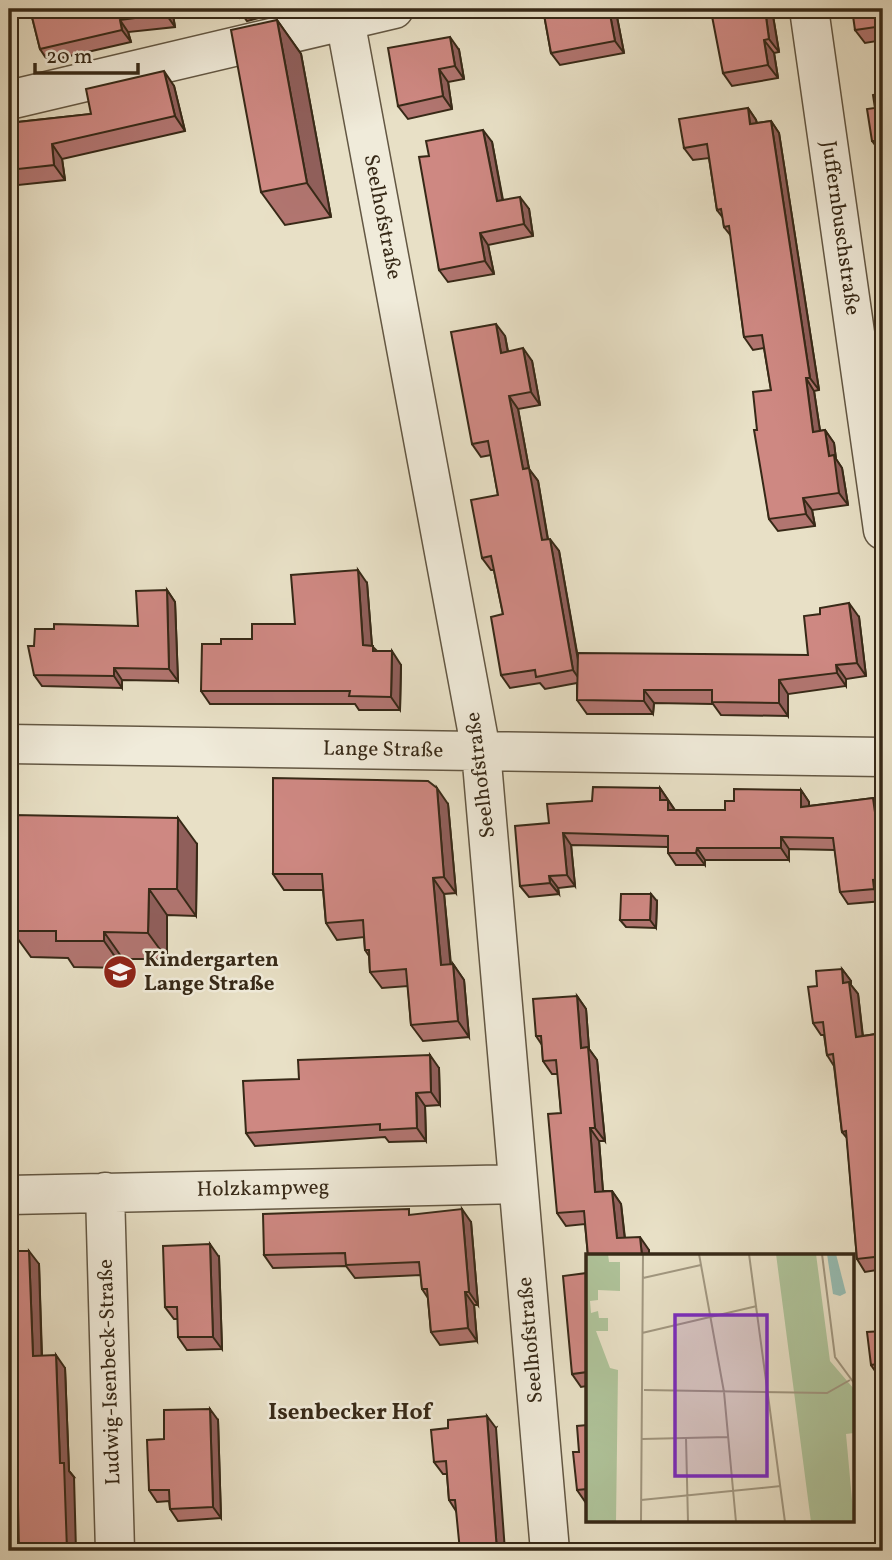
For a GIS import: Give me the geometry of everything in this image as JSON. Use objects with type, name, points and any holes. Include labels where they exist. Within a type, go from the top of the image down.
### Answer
[{"type":"street","points":[[9,100],[344,15],[394,9]]},
{"type":"street","name":"Juffernbuschstraße","points":[[808,9],[883,530]]},
{"type":"street","name":"Seelhofstraße","points":[[344,15],[481,751],[516,1185],[550,1551]]},
{"type":"street","name":"Lange Straße","points":[[9,744],[883,757]]},
{"type":"street","name":"Holzkampweg","points":[[9,1195],[516,1185]]},
{"type":"street","name":"Ludwig-Isenbeck-Straße","points":[[105,1192],[116,1551]]},
{"type":"building","points":[[30,9],[165,9],[166,14],[120,20],[122,30],[40,49]]},
{"type":"building","points":[[543,9],[609,9],[615,41],[551,53]]},
{"type":"building","points":[[765,9],[769,39],[764,40],[768,65],[723,73],[711,11]]},
{"type":"building","points":[[852,9],[883,9],[883,26],[855,30]]},
{"type":"building","points":[[277,20],[307,183],[261,192],[231,30]]},
{"type":"building","points":[[450,37],[455,66],[439,69],[443,96],[398,106],[388,48]]},
{"type":"building","points":[[164,71],[175,116],[52,144],[54,165],[9,170],[9,123],[91,114],[86,89]]},
{"type":"building","points":[[883,93],[883,164],[880,141],[872,141],[867,109],[875,108],[873,95]]},
{"type":"building","points":[[748,108],[750,124],[771,121],[810,378],[806,378],[813,432],[825,430],[829,456],[834,455],[839,493],[803,498],[806,514],[769,519],[754,430],[757,430],[753,392],[771,390],[762,335],[744,337],[729,226],[724,227],[721,209],[717,210],[707,144],[684,148],[679,119]]},
{"type":"building","points":[[483,130],[497,201],[520,197],[524,224],[480,233],[485,261],[439,270],[419,157],[429,156],[426,141]]},
{"type":"building","points":[[496,324],[501,353],[523,348],[531,392],[509,396],[523,469],[529,468],[542,540],[550,539],[573,670],[536,677],[535,670],[501,675],[491,617],[503,614],[491,556],[482,558],[471,500],[498,495],[488,441],[472,444],[451,332]]},
{"type":"building","points":[[358,570],[363,645],[373,646],[373,651],[392,651],[391,697],[349,696],[350,691],[201,691],[202,644],[221,644],[221,639],[252,639],[252,624],[295,624],[291,575]]},
{"type":"building","points":[[167,590],[169,669],[114,668],[114,676],[34,675],[28,646],[34,646],[35,629],[54,629],[54,624],[138,626],[136,591]]},
{"type":"building","points":[[849,603],[857,663],[836,665],[837,673],[779,680],[779,703],[712,702],[712,690],[644,690],[644,701],[577,700],[578,653],[808,655],[804,616],[820,614],[820,608]]},
{"type":"building","points":[[273,778],[428,781],[437,788],[444,877],[433,878],[441,965],[453,964],[458,1021],[411,1025],[406,969],[370,972],[363,920],[326,923],[322,874],[273,874]]},
{"type":"building","points":[[593,787],[660,788],[660,800],[668,800],[668,810],[725,810],[725,801],[734,801],[734,789],[801,790],[801,807],[873,798],[883,879],[873,880],[874,889],[840,892],[833,838],[781,837],[781,848],[697,848],[696,853],[668,853],[668,836],[563,833],[567,875],[549,876],[550,883],[520,886],[515,826],[549,823],[547,804],[592,801]]},
{"type":"building","points":[[13,815],[178,818],[177,889],[149,889],[148,933],[104,932],[104,941],[56,941],[56,931],[12,931]]},
{"type":"building","points":[[621,894],[651,894],[650,920],[620,920]]},
{"type":"building","points":[[842,969],[843,983],[849,982],[856,1037],[883,1033],[883,1256],[857,1259],[846,1131],[842,1132],[833,1054],[827,1055],[823,1022],[813,1023],[808,987],[817,986],[816,971]]},
{"type":"building","points":[[577,996],[581,1048],[588,1047],[595,1128],[590,1128],[595,1192],[612,1191],[617,1238],[640,1237],[642,1254],[588,1254],[584,1211],[557,1213],[548,1114],[561,1113],[556,1060],[543,1061],[541,1036],[536,1036],[533,999]]},
{"type":"building","points":[[430,1055],[431,1092],[416,1093],[417,1128],[380,1130],[380,1124],[246,1133],[243,1081],[299,1079],[298,1060]]},
{"type":"building","points":[[409,1209],[409,1215],[462,1209],[469,1292],[465,1292],[468,1328],[431,1332],[427,1289],[422,1289],[419,1262],[346,1265],[345,1253],[264,1255],[263,1214]]},
{"type":"building","points":[[210,1244],[213,1337],[178,1337],[177,1307],[165,1307],[163,1246]]},
{"type":"building","points":[[9,1251],[29,1251],[33,1356],[56,1355],[67,1551],[19,1551],[17,1458],[9,1459]]},
{"type":"building","points":[[586,1273],[586,1372],[572,1374],[563,1276]]},
{"type":"building","points":[[883,1331],[883,1363],[871,1365],[867,1332]]},
{"type":"building","points":[[210,1409],[213,1507],[170,1509],[169,1490],[149,1490],[147,1440],[164,1439],[164,1410]]},
{"type":"building","points":[[487,1416],[497,1551],[460,1551],[455,1500],[449,1500],[446,1461],[434,1462],[431,1430],[448,1428],[448,1420]]},
{"type":"building","points":[[586,1425],[586,1489],[577,1490],[573,1452],[579,1452],[577,1426]]},
{"type":"place","name":"Kindergarten Lange Straße","points":[[120,972]]},
{"type":"district","name":"Isenbecker Hof","points":[[350,1413]]}]
